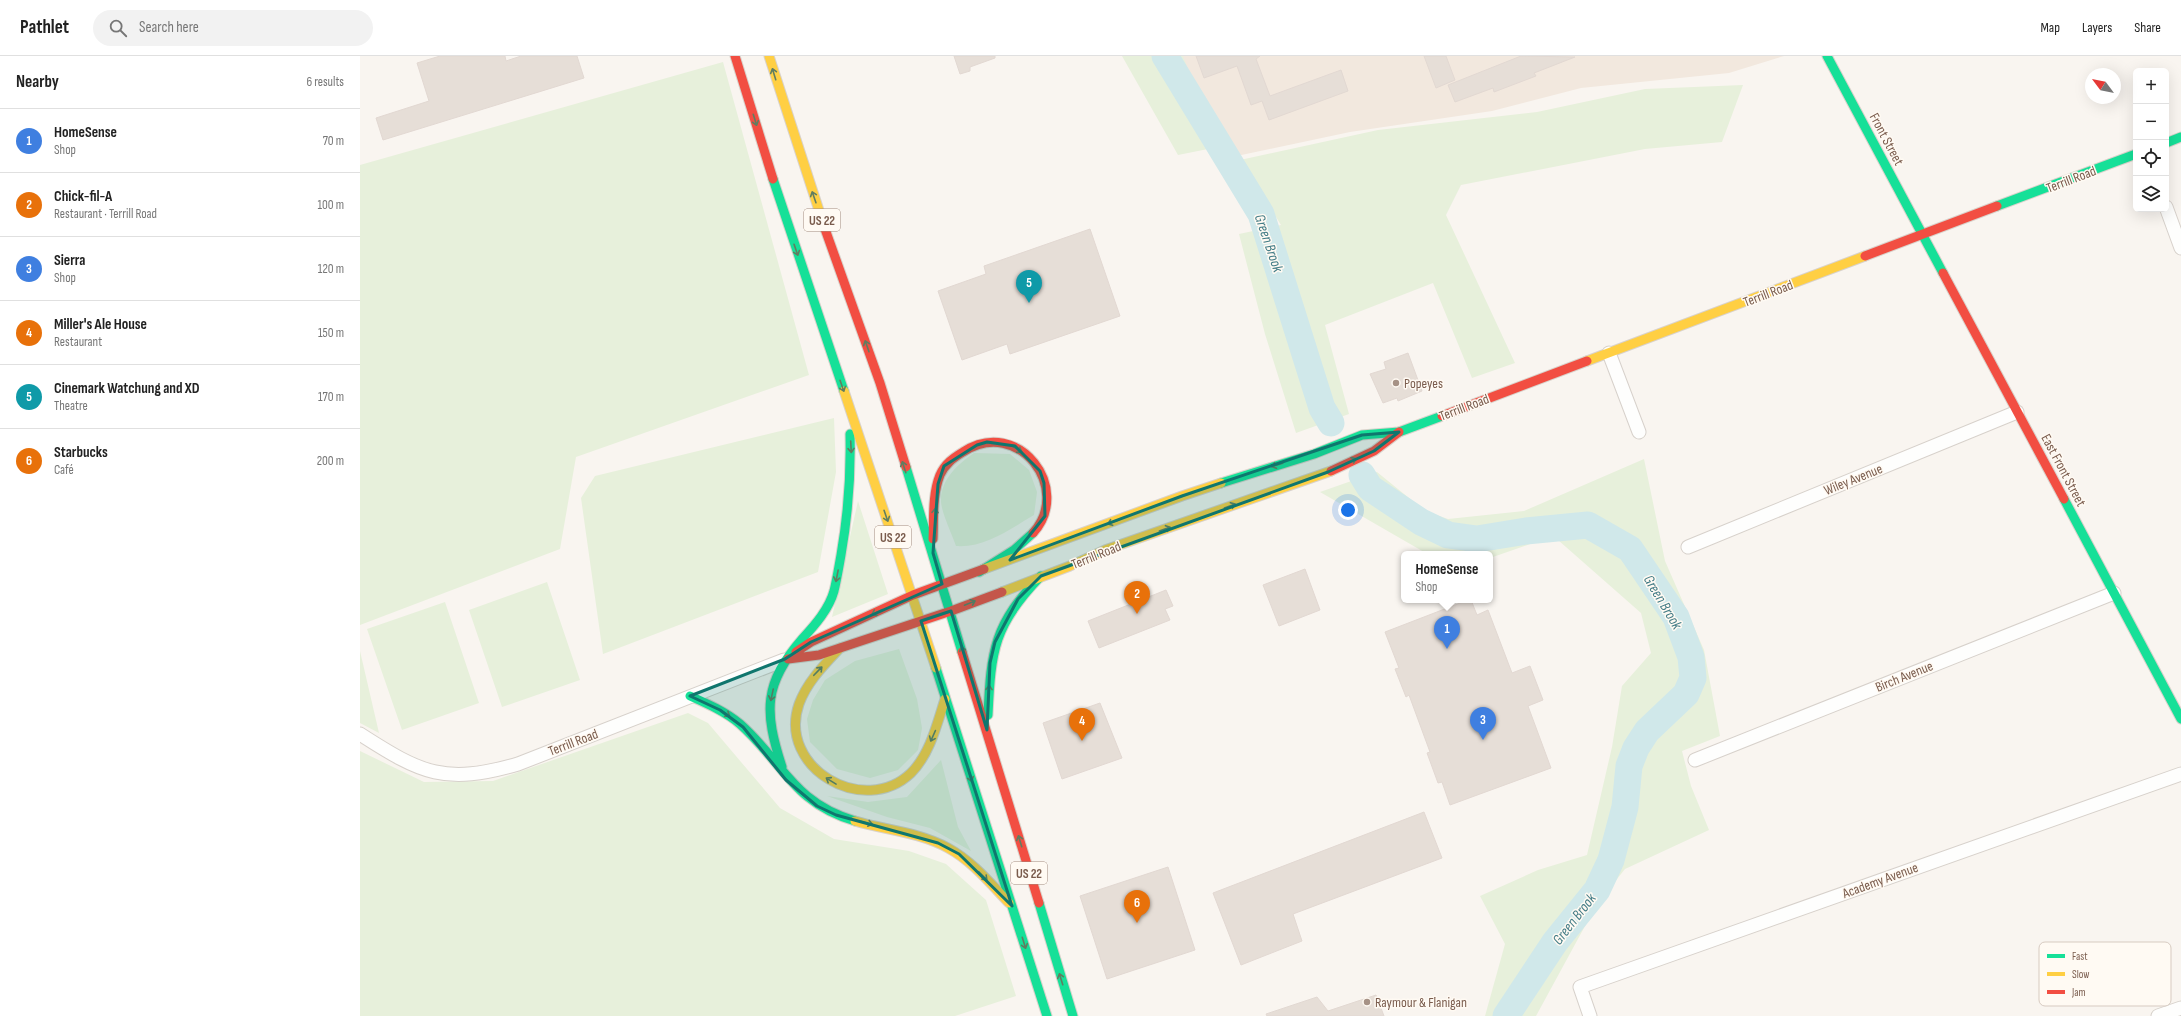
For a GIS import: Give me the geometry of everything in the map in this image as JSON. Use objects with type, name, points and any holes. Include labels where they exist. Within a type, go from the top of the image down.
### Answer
[{"type":"main road","name":"US 22","points":[[735,56],[783,213],[913,595],[1047,1016]]},
{"type":"main road","name":"US 22","points":[[769,56],[814,198],[880,383],[895,438],[933,552],[1073,1016]]},
{"type":"main road","name":"Front Street","points":[[1827,56],[1922,234]]},
{"type":"main road","points":[[2169,142],[2181,137]]},
{"type":"main road","name":"Terrill Road","points":[[786,659],[811,642],[913,595],[942,584],[1175,499],[1314,454],[1362,435],[1399,432],[2133,155]]},
{"type":"main road","name":"East Front Street","points":[[1922,234],[2181,719]]},
{"type":"main road","points":[[786,780],[772,736],[770,716],[773,690],[779,671],[786,659],[816,625],[829,605],[834,591],[850,491],[852,466],[849,408]]},
{"type":"main road","name":"Terrill Road","points":[[786,659],[819,655],[950,611],[1110,548],[1328,472],[1374,451],[1399,432]]},
{"type":"main road","points":[[933,552],[938,484],[944,466],[965,450],[976,445],[987,442],[1015,446],[1040,471],[1046,494],[1045,516],[1030,537],[978,572]]},
{"type":"main road","points":[[987,730],[990,663],[995,642],[1018,599],[1041,576]]},
{"type":"main road","points":[[840,648],[813,677],[805,689],[799,703],[794,728],[796,742],[802,754],[812,767],[838,785],[853,790],[871,791],[890,786],[902,780],[914,768],[934,735],[946,699]]},
{"type":"main road","points":[[690,696],[722,711],[743,727],[786,780],[817,806],[836,815],[914,835],[938,843],[959,854],[1012,906]]},
{"type":"street","points":[[2168,212],[2181,248]]},
{"type":"street","points":[[1609,353],[1639,432]]},
{"type":"street","name":"Wiley Avenue","points":[[1688,547],[2017,412]]},
{"type":"street","name":"Birch Avenue","points":[[1695,760],[2114,592]]},
{"type":"street","name":"Terrill Road","points":[[360,734],[396,758],[417,767],[441,774],[471,775],[518,764],[786,659]]},
{"type":"street","name":"Academy Avenue","points":[[1590,1016],[1580,987],[2181,774]]},
{"type":"street","points":[[2158,1016],[2181,1008]]},
{"type":"highlighted area","points":[[1399,432],[1374,451],[1328,472],[1041,576],[1018,599],[995,642],[990,663],[987,730],[951,611],[921,621],[1012,906],[959,854],[938,843],[836,815],[817,806],[786,780],[743,727],[720,710],[690,696],[785,659],[811,642],[942,584],[933,553],[938,484],[944,466],[977,445],[987,442],[1015,446],[1040,471],[1044,483],[1045,516],[1010,560],[1182,496],[1362,435]]},
{"type":"shaded area","points":[[1168,56],[1784,56],[1729,73],[1581,88],[1492,111],[1350,132],[1232,157]]},
{"type":"green space","points":[[1122,56],[1183,56],[1192,80],[1228,145],[1178,155]]},
{"type":"green space","points":[[723,62],[809,375],[576,457],[560,549],[360,625],[360,165]]},
{"type":"green space","points":[[1743,85],[1722,142],[1645,149],[1461,185],[1446,215],[1515,363],[1472,378],[1433,283],[1325,325],[1349,414],[1296,433],[1265,334],[1239,234],[1281,225],[1240,160],[1378,130],[1537,112],[1645,89]]},
{"type":"green space","points":[[834,418],[836,472],[818,572],[603,654],[581,498],[595,476]]},
{"type":"green space","points":[[974,453],[1010,454],[1029,470],[1037,492],[1034,515],[987,541],[967,546],[956,546],[943,512],[941,494],[943,487],[951,473]]},
{"type":"green space","points":[[1644,459],[1665,561],[1704,650],[1720,736],[1682,751],[1691,786],[1709,830],[1625,869],[1597,904],[1536,1016],[1485,1016],[1505,944],[1480,896],[1538,870],[1587,855],[1612,747],[1622,686],[1651,653],[1641,613],[1558,540],[1536,542],[1493,557],[1493,551],[1422,551],[1320,492],[1377,472],[1425,511],[1448,519],[1524,511]]},
{"type":"green space","points":[[858,501],[888,594],[832,617]]},
{"type":"green space","points":[[547,582],[580,680],[502,707],[469,610]]},
{"type":"green space","points":[[445,602],[479,703],[402,730],[367,629]]},
{"type":"green space","points":[[899,649],[917,699],[922,728],[918,750],[898,770],[870,778],[837,769],[810,742],[807,719],[813,700],[825,680],[855,661]]},
{"type":"green space","points":[[360,651],[379,733],[360,723]]},
{"type":"green space","points":[[688,713],[708,723],[780,808],[834,839],[909,851],[946,864],[986,900],[1016,996],[955,1016],[360,1016],[360,751],[424,782],[493,781]]},
{"type":"green space","points":[[941,760],[958,827],[971,851],[930,828],[887,817],[827,796],[868,802],[907,797]]},
{"type":"building","points":[[440,56],[505,56],[506,61],[521,56],[577,56],[584,78],[383,140],[376,118],[429,101],[417,63]]},
{"type":"building","points":[[954,56],[995,56],[995,58],[970,67],[970,71],[960,74]]},
{"type":"building","points":[[1196,56],[1260,56],[1256,59],[1270,96],[1341,70],[1348,91],[1269,120],[1262,101],[1251,105],[1237,66],[1204,78]]},
{"type":"building","points":[[1424,56],[1446,56],[1455,80],[1436,88]]},
{"type":"building","points":[[1521,56],[1575,57],[1534,73],[1536,76],[1494,92],[1493,88],[1455,102],[1448,85]]},
{"type":"building","points":[[1090,229],[1120,316],[1010,354],[1007,344],[962,360],[938,291],[986,274],[984,266]]},
{"type":"building","name":"Popeyes","points":[[1408,353],[1422,391],[1398,401],[1397,398],[1383,403],[1370,374],[1386,369],[1384,362]]},
{"type":"building","points":[[1305,569],[1320,610],[1279,626],[1263,585]]},
{"type":"building","points":[[1166,590],[1173,606],[1165,609],[1170,620],[1099,648],[1088,621]]},
{"type":"building","points":[[1460,603],[1472,603],[1477,615],[1488,610],[1512,673],[1530,666],[1543,700],[1528,706],[1551,768],[1450,805],[1442,782],[1438,783],[1427,753],[1430,752],[1409,695],[1406,697],[1395,669],[1399,668],[1385,632]]},
{"type":"building","points":[[1100,703],[1122,758],[1062,779],[1043,723]]},
{"type":"building","points":[[1424,812],[1442,858],[1293,914],[1302,941],[1241,965],[1213,893]]},
{"type":"building","points":[[1168,867],[1195,950],[1107,979],[1080,896]]},
{"type":"building","name":"Raymour & Flanigan","points":[[1376,995],[1384,1016],[1267,1016],[1266,1014],[1317,997],[1328,1011]]},
{"type":"waterway","name":"Green Brook","points":[[1165,56],[1261,214],[1322,408],[1331,423]]},
{"type":"waterway","name":"Green Brook","points":[[1362,475],[1370,488],[1421,522],[1448,535],[1477,539],[1526,531],[1588,525],[1630,549],[1676,617],[1691,657],[1693,678],[1686,694],[1647,731],[1636,748],[1629,766],[1625,807],[1611,860],[1597,890],[1555,942],[1506,1016]]},
{"type":"traffic: fast","points":[[1827,56],[1943,273]]},
{"type":"traffic: fast","points":[[2169,142],[2181,137]]},
{"type":"traffic: fast","points":[[1997,206],[2133,155]]},
{"type":"traffic: fast","points":[[773,179],[844,391]]},
{"type":"traffic: fast","points":[[1221,483],[1314,454],[1362,435],[1399,432],[1442,416]]},
{"type":"traffic: fast","points":[[782,767],[772,730],[770,714],[774,684],[780,670],[790,654],[821,616],[832,598],[846,525],[850,465],[850,434]]},
{"type":"traffic: fast","points":[[906,467],[962,652]]},
{"type":"traffic: fast","points":[[2064,499],[2181,719]]},
{"type":"traffic: fast","points":[[979,572],[1014,550],[1033,533]]},
{"type":"traffic: fast","points":[[988,715],[991,673],[998,639],[1004,624],[1013,609],[1025,593],[1041,576]]},
{"type":"traffic: fast","points":[[936,668],[1047,1016]]},
{"type":"traffic: fast","points":[[690,696],[723,712],[740,724],[755,738],[790,780],[817,804],[834,813],[855,821]]},
{"type":"traffic: fast","points":[[1039,903],[1073,1016]]},
{"type":"traffic: slow","points":[[769,56],[825,229]]},
{"type":"traffic: slow","points":[[1587,361],[1865,256]]},
{"type":"traffic: slow","points":[[844,391],[936,668]]},
{"type":"traffic: slow","points":[[1002,592],[1070,566],[1105,550],[1331,471]]},
{"type":"traffic: slow","points":[[984,569],[1221,483]]},
{"type":"traffic: slow","points":[[840,648],[816,674],[802,696],[799,704],[796,727],[801,748],[812,766],[829,779],[849,788],[871,790],[892,786],[911,773],[918,765],[928,748],[945,699]]},
{"type":"traffic: slow","points":[[855,821],[925,838],[948,848],[957,853],[973,866],[1009,903]]},
{"type":"traffic: jam","points":[[735,56],[773,179]]},
{"type":"traffic: jam","points":[[1865,256],[1997,206]]},
{"type":"traffic: jam","points":[[825,229],[880,383],[906,467]]},
{"type":"traffic: jam","points":[[1943,273],[2064,499]]},
{"type":"traffic: jam","points":[[1442,416],[1587,361]]},
{"type":"traffic: jam","points":[[1331,471],[1374,451],[1399,432]]},
{"type":"traffic: jam","points":[[933,539],[936,490],[942,471],[959,454],[984,443],[1003,443],[1020,450],[1034,462],[1043,479],[1047,497],[1044,515],[1033,533]]},
{"type":"traffic: jam","points":[[796,652],[811,642],[913,595],[984,569]]},
{"type":"traffic: jam","points":[[788,659],[819,655],[951,611],[1002,592]]},
{"type":"traffic: jam","points":[[962,652],[1039,903]]},
{"type":"place","name":"Cinemark Watchung and XD","points":[[1029,303]]},
{"type":"place","name":"Popeyes","points":[[1396,383]]},
{"type":"place","name":"Chick-fil-A","points":[[1137,614]]},
{"type":"place","name":"HomeSense","points":[[1447,649]]},
{"type":"place","name":"Sierra","points":[[1483,740]]},
{"type":"place","name":"Miller's Ale House","points":[[1082,741]]},
{"type":"place","name":"Starbucks","points":[[1137,923]]},
{"type":"place","name":"Raymour & Flanigan","points":[[1367,1002]]}]
